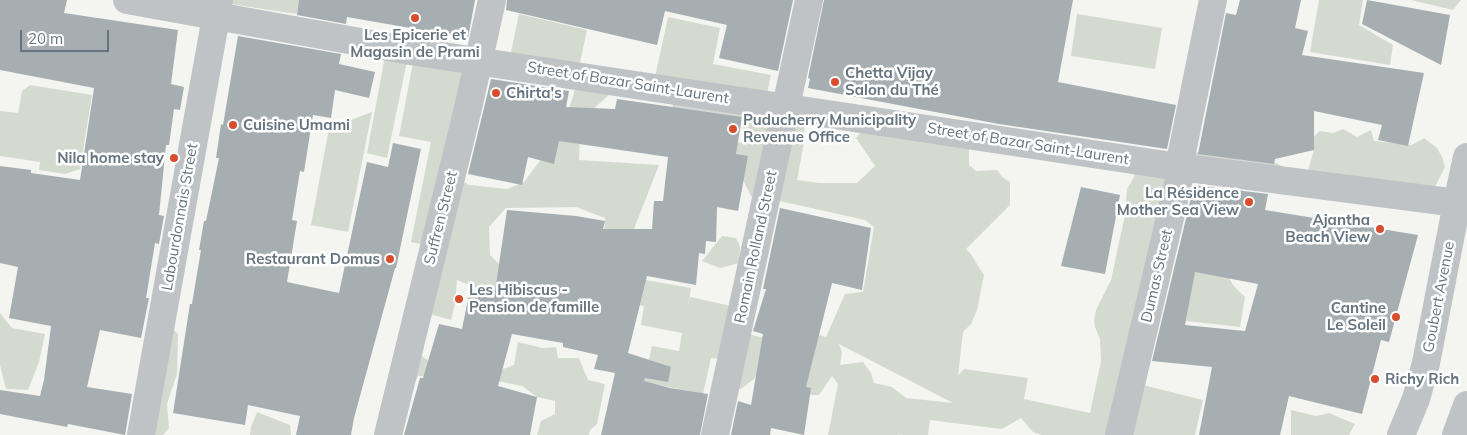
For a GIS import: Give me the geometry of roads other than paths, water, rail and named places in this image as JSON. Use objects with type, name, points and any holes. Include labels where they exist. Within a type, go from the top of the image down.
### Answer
[{"type":"street","name":"Street of Bazar Saint-Laurent","points":[[127,0],[217,8],[410,51],[1178,167],[1457,203]]},
{"type":"street","name":"Suffren Street","points":[[388,435],[479,61],[492,0]]},
{"type":"street","name":"Romain Rolland Street","points":[[715,435],[810,0]]},
{"type":"street","name":"Dumas Street","points":[[1119,435],[1180,174],[1178,167],[1213,0]]},
{"type":"street","name":"Labourdonnais Street","points":[[140,435],[217,8]]},
{"type":"street","name":"Goubert Avenue","points":[[1401,435],[1416,399],[1426,363],[1467,157]]},
{"type":"street","points":[[1456,435],[1467,405]]},
{"type":"place","name":"Les Epicerie et Magasin de Prami","points":[[415,18]]},
{"type":"place","name":"Chetta Vijay Salon du Thé","points":[[835,82]]},
{"type":"place","name":"Chirta's","points":[[496,93]]},
{"type":"place","name":"Cuisine Umami","points":[[233,125]]},
{"type":"place","name":"Puducherry Municipality Revenue Office","points":[[733,129]]},
{"type":"place","name":"Nila home stay","points":[[174,158]]},
{"type":"place","name":"La Résidence Mother Sea View","points":[[1249,202]]},
{"type":"place","name":"Ajantha Beach View","points":[[1380,229]]},
{"type":"place","name":"Restaurant Domus","points":[[390,259]]},
{"type":"place","name":"Les Hibiscus - Pension de famille","points":[[459,299]]},
{"type":"place","name":"Cantine Le Soleil","points":[[1396,317]]},
{"type":"place","name":"Richy Rich","points":[[1375,379]]}]
